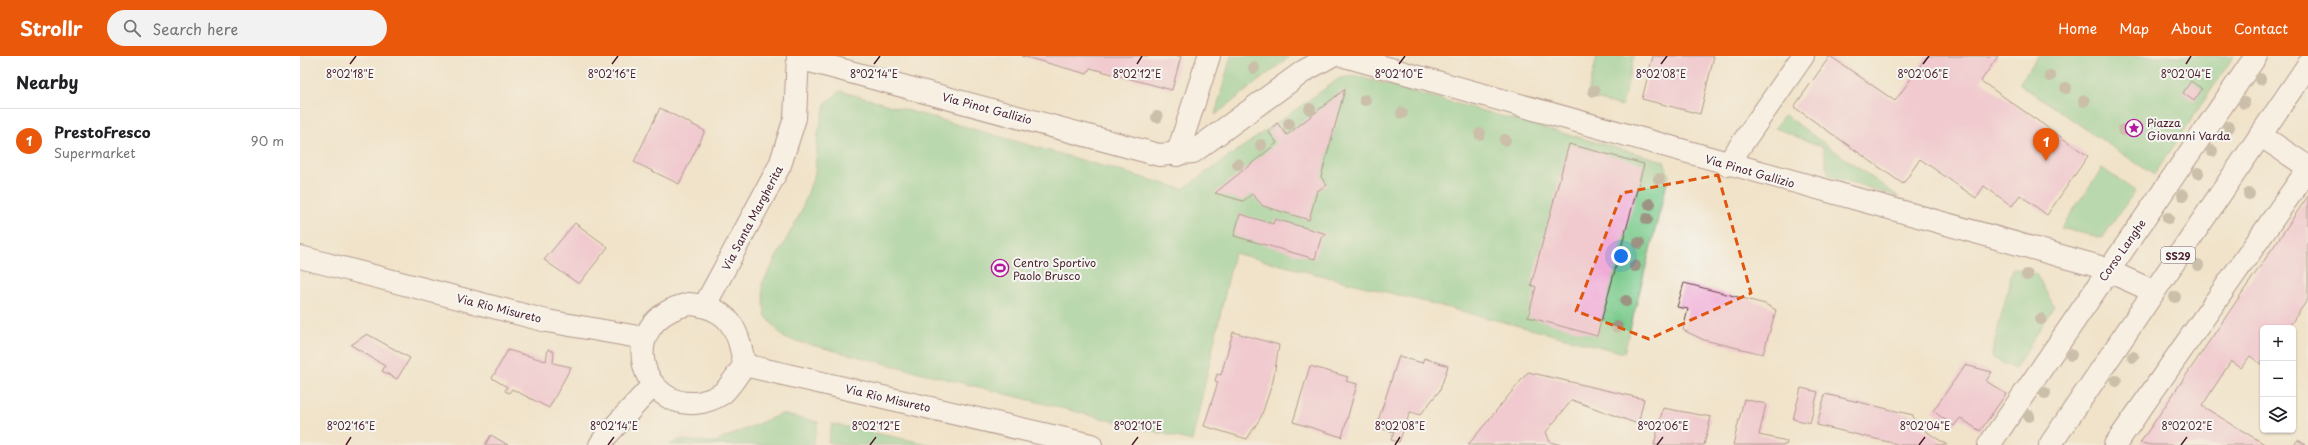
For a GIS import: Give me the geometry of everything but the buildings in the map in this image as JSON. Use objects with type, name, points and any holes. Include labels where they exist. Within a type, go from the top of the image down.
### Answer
[{"type":"street","points":[[1177,155],[1209,56]]},
{"type":"street","name":"Via Pinot Gallizio","points":[[798,57],[1159,155],[1177,155],[1193,152],[1304,71],[1331,56]]},
{"type":"street","name":"Via Pinot Gallizio","points":[[1344,56],[1728,165],[2097,266],[2153,292]]},
{"type":"street","points":[[1728,165],[1803,56]]},
{"type":"street","name":"Corso Langhe","points":[[1989,445],[2256,56]]},
{"type":"street","name":"Via Santa Margherita","points":[[705,306],[780,165],[795,118],[798,57]]},
{"type":"street","name":"SS29","points":[[2050,445],[2308,66]]},
{"type":"street","points":[[2115,445],[2308,168],[2260,135]]},
{"type":"street","name":"Via Rio Misureto","points":[[300,257],[547,321],[644,338]]},
{"type":"street","points":[[689,304],[705,306],[719,312],[731,322],[739,336],[744,365],[723,393],[710,400],[694,404],[679,402],[665,395],[653,384],[646,371],[642,356],[644,338],[660,316],[674,308],[689,304]]},
{"type":"street","name":"Via Rio Misureto","points":[[744,365],[1034,438],[1091,445]]},
{"type":"street","points":[[600,445],[606,436],[653,384]]},
{"type":"highlighted area","points":[[1718,175],[1751,293],[1649,339],[1576,311],[1622,193]]},
{"type":"green space","points":[[1231,56],[1289,57],[1215,115]]},
{"type":"green space","points":[[1597,56],[1634,56],[1622,106],[1587,97]]},
{"type":"green space","name":"Piazza Giovanni Varda","points":[[2038,56],[2234,56],[2154,175],[2019,84]]},
{"type":"green space","name":"Centro Sportivo Paolo Brusco","points":[[1356,76],[1664,161],[1669,175],[1624,353],[1234,253],[1192,441],[784,338],[765,315],[762,284],[800,214],[815,173],[818,134],[825,104],[840,91],[1183,189],[1340,78]]},
{"type":"green space","points":[[1784,115],[1899,197],[1828,175],[1823,147],[1775,128]]},
{"type":"green space","points":[[2102,168],[2135,191],[2102,238],[2061,228]]},
{"type":"green space","points":[[2013,268],[2036,274],[2054,306],[2015,369],[1991,357]]},
{"type":"green space","points":[[781,414],[818,422],[813,445],[669,445],[679,440],[715,442]]},
{"type":"green space","points":[[832,424],[933,445],[840,445],[828,442]]},
{"type":"place","name":"Piazza Giovanni Varda","points":[[2134,128]]},
{"type":"place","name":"PrestoFresco","points":[[2046,161]]},
{"type":"place","name":"Centro Sportivo Paolo Brusco","points":[[1000,268]]}]
